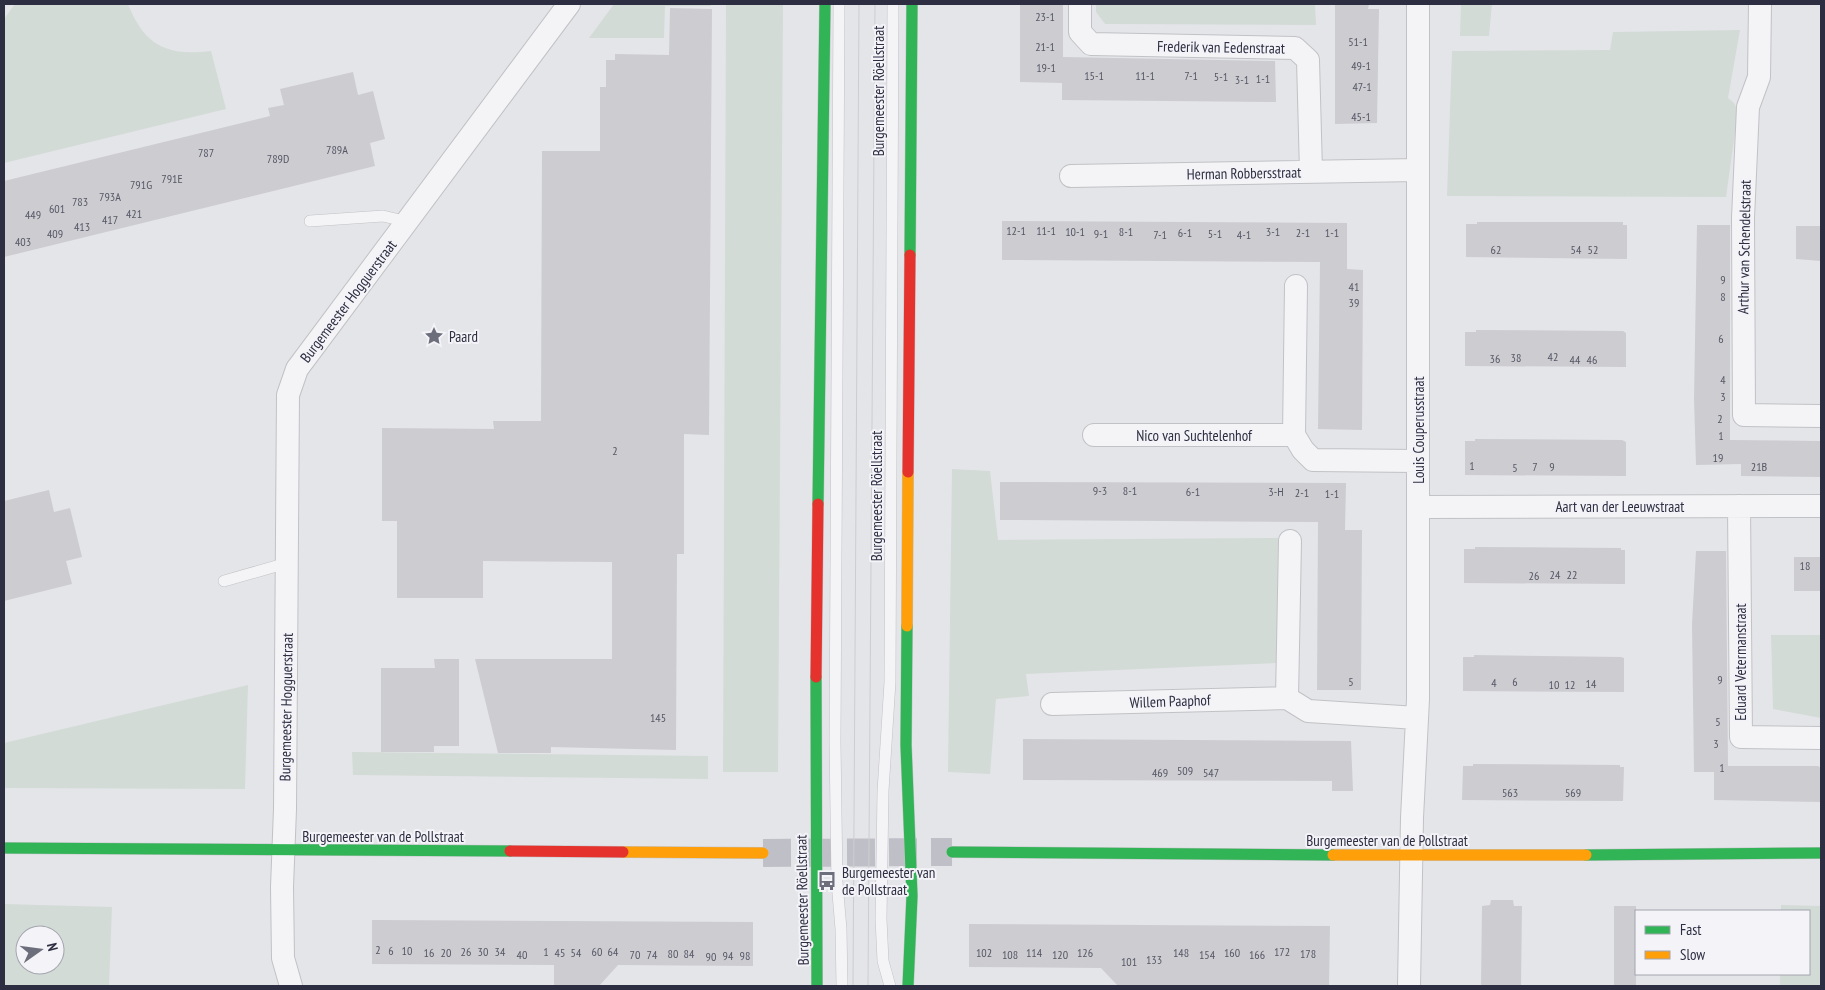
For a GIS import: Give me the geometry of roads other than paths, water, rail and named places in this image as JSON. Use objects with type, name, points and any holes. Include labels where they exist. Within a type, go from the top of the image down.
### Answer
[{"type":"main road","name":"Burgemeester Röellstraat","points":[[817,986],[815,740],[825,4]]},
{"type":"main road","points":[[908,986],[912,949],[910,798],[906,746],[912,4]]},
{"type":"main road","name":"Burgemeester van de Pollstraat","points":[[4,848],[763,853]]},
{"type":"main road","name":"Burgemeester van de Pollstraat","points":[[952,852],[1411,856],[1821,853]]},
{"type":"street","name":"Burgemeester Hogguerstraat","points":[[291,986],[283,958],[282,887],[288,563],[288,395],[298,369],[569,4]]},
{"type":"street","name":"Frederik van Eedenstraat","points":[[1080,4],[1080,32],[1091,44],[1295,48],[1308,60],[1311,172]]},
{"type":"street","name":"Louis Couperusstraat","points":[[1409,986],[1411,856],[1417,718],[1418,4]]},
{"type":"street","name":"Arthur van Schendelstraat","points":[[1760,4],[1759,76],[1748,107],[1744,218],[1744,415],[1821,416]]},
{"type":"street","name":"Herman Robbersstraat","points":[[1071,176],[1418,170]]},
{"type":"street","points":[[1296,286],[1294,435],[1303,450],[1313,460],[1418,462]]},
{"type":"street","name":"Nico van Suchtelenhof","points":[[1094,435],[1294,435]]},
{"type":"street","name":"Eduard Vetermanstraat","points":[[1739,506],[1741,737],[1821,738]]},
{"type":"street","name":"Aart van der Leeuwstraat","points":[[1418,507],[1821,506]]},
{"type":"street","points":[[1290,541],[1287,698],[1308,711],[1417,718]]},
{"type":"street","name":"Willem Paaphof","points":[[1052,704],[1287,698]]},
{"type":"lane","points":[[839,4],[835,742],[837,882],[843,986]]},
{"type":"lane","name":"Burgemeester Röellstraat","points":[[890,986],[883,961],[881,919],[883,783],[890,682],[893,4]]},
{"type":"lane","name":"Burgemeester Hogguerstraat","points":[[310,221],[384,216],[408,222]]},
{"type":"lane","points":[[224,582],[288,563]]},
{"type":"tunnel","points":[[763,853],[952,852]]},
{"type":"tram line","points":[[853,986],[859,4]]},
{"type":"tram line","points":[[868,986],[875,4]]},
{"type":"place","name":"Paard","points":[[434,336]]},
{"type":"place","name":"Burgemeester van de Pollstraat","points":[[827,881]]}]
